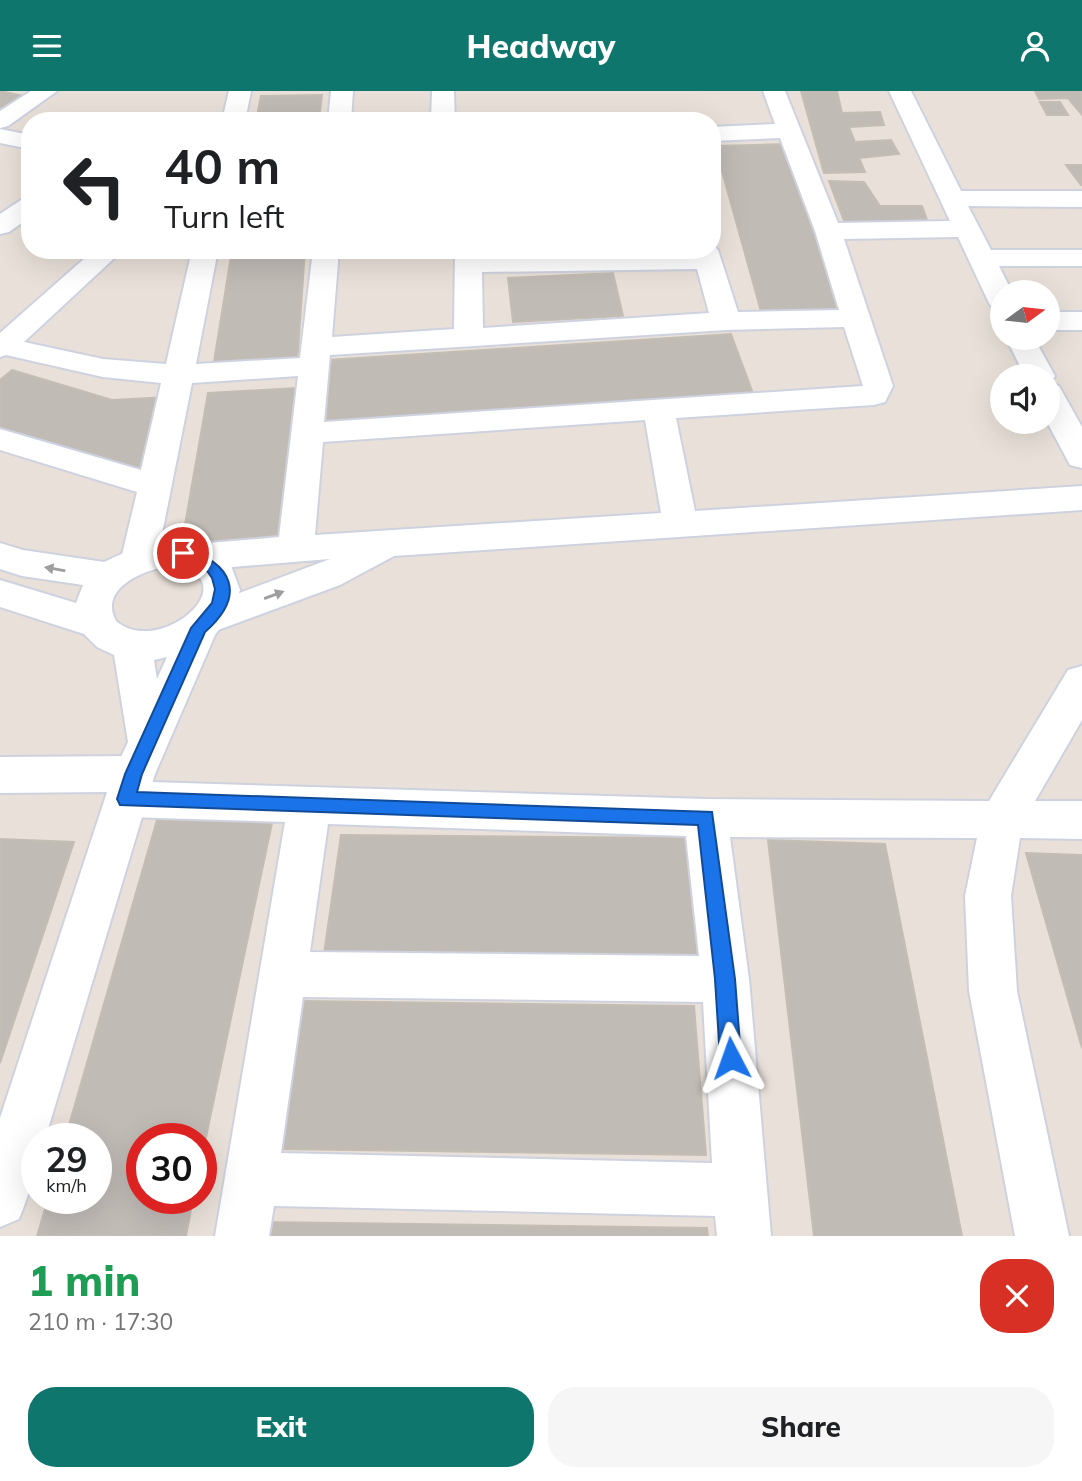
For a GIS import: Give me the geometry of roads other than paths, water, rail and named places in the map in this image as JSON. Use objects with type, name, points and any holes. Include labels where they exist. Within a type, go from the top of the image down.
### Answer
[{"type":"street","points":[[0,121],[46,91]]},
{"type":"street","points":[[235,112],[240,91]]},
{"type":"street","points":[[340,112],[342,91]]},
{"type":"street","points":[[443,91],[443,112]]},
{"type":"street","points":[[307,433],[874,395],[878,386],[858,318],[774,91]]},
{"type":"street","points":[[900,91],[992,280]]},
{"type":"street","points":[[721,134],[787,131]]},
{"type":"street","points":[[0,195],[21,201]]},
{"type":"street","points":[[952,198],[1082,199]]},
{"type":"street","points":[[0,226],[21,210]]},
{"type":"street","points":[[828,231],[968,229]]},
{"type":"street","points":[[982,258],[1082,258]]},
{"type":"street","points":[[1,346],[100,259]]},
{"type":"street","points":[[96,624],[93,612],[100,587],[125,567],[155,486],[203,259]]},
{"type":"street","points":[[296,546],[325,259]]},
{"type":"street","points":[[468,259],[469,337]]},
{"type":"street","points":[[707,259],[726,321]]},
{"type":"street","points":[[1,346],[123,370],[179,374],[469,337],[726,321],[858,318]]},
{"type":"street","points":[[1060,321],[1082,321]]},
{"type":"street","points":[[1060,391],[1082,395]]},
{"type":"street","points":[[658,408],[680,522]]},
{"type":"street","points":[[1060,415],[1082,457]]},
{"type":"street","points":[[0,439],[155,486]]},
{"type":"street","points":[[0,556],[22,563],[125,567],[169,553],[197,557],[296,546],[392,545],[680,522],[1082,498]]},
{"type":"street","points":[[0,593],[96,624],[117,641],[132,646],[167,643],[204,623],[327,576],[392,545]]},
{"type":"street","points":[[0,1200],[136,771],[204,623],[219,604],[222,589],[219,576],[210,565],[197,557]]},
{"type":"street","points":[[132,646],[136,771]]},
{"type":"street","points":[[1042,1236],[993,991],[988,896],[1002,818],[1065,716],[1082,681]]},
{"type":"street","points":[[0,775],[136,771],[309,805],[706,818],[1082,820]]},
{"type":"street","points":[[242,1236],[309,805]]},
{"type":"street","points":[[251,1179],[742,1213],[725,979],[706,818]]},
{"type":"street","points":[[283,974],[725,979]]}]
